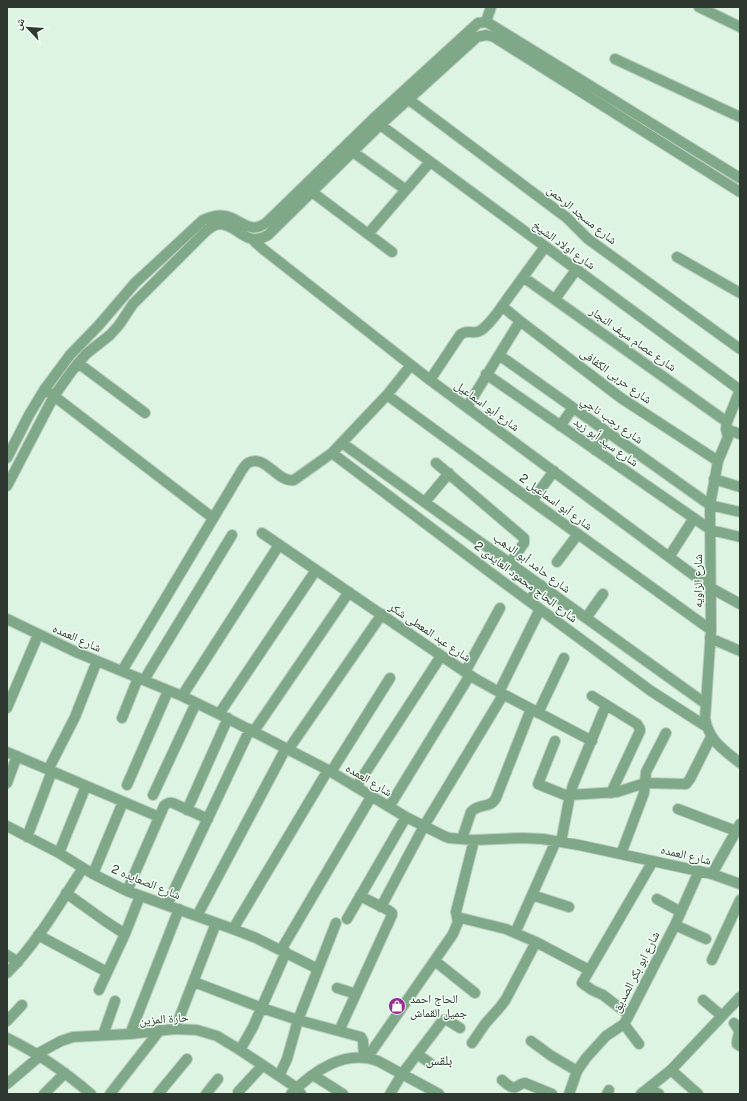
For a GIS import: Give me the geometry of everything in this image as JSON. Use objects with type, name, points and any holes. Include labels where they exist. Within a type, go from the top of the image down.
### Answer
[{"type":"street","points":[[486,22],[491,7]]},
{"type":"street","points":[[699,7],[740,27]]},
{"type":"street","points":[[7,458],[29,415],[44,390],[70,355],[99,325],[135,283],[203,220],[218,215],[226,220],[252,228],[260,228],[376,122],[478,23],[486,22],[740,178]]},
{"type":"street","points":[[253,239],[263,238],[268,235],[353,152],[376,122],[408,99],[477,37],[486,35],[494,37],[740,192]]},
{"type":"street","points":[[615,59],[740,118]]},
{"type":"street","name":"شارع مسجد الرحمن","points":[[408,99],[559,212],[588,239],[740,350]]},
{"type":"street","name":"شارع اولاد الشيخ","points":[[376,122],[740,393]]},
{"type":"street","points":[[663,144],[670,135]]},
{"type":"street","points":[[353,152],[406,190]]},
{"type":"street","points":[[368,234],[430,162]]},
{"type":"street","points":[[312,192],[392,252]]},
{"type":"street","points":[[7,486],[54,396],[86,354],[110,335],[119,325],[133,304],[208,229],[226,220]]},
{"type":"street","name":"شارع أبو اسماعيل","points":[[226,220],[248,238],[253,239],[259,246],[466,408],[554,471],[711,588],[739,600]]},
{"type":"street","points":[[430,380],[463,332],[480,331],[496,315],[545,247]]},
{"type":"street","points":[[168,253],[177,260]]},
{"type":"street","points":[[677,257],[740,293]]},
{"type":"street","points":[[555,299],[576,270]]},
{"type":"street","name":"شارع عصام سيف النجار","points":[[523,277],[740,434]]},
{"type":"street","name":"شارع حربى الكفافى","points":[[502,306],[621,398],[718,461]]},
{"type":"street","points":[[466,408],[520,321]]},
{"type":"street","name":"شارع رجب ناجي","points":[[499,355],[710,505]]},
{"type":"street","points":[[78,364],[145,413]]},
{"type":"street","points":[[122,672],[213,518],[242,470],[248,463],[255,460],[262,462],[290,481],[300,477],[332,453],[342,443],[387,395],[411,365]]},
{"type":"street","name":"شارع سيد أبو زيد","points":[[486,374],[711,530]]},
{"type":"street","points":[[44,390],[54,396],[213,518]]},
{"type":"street","name":"شارع الزاويه","points":[[709,732],[705,718],[711,634],[710,505],[718,461],[728,437],[727,426],[740,393]]},
{"type":"street","name":"شارع أبو اسماعيل 2","points":[[387,395],[578,534],[711,634],[740,652]]},
{"type":"street","points":[[560,426],[573,408]]},
{"type":"street","points":[[595,450],[607,432]]},
{"type":"street","name":"شارع حامد أبو الدهب","points":[[342,443],[706,704]]},
{"type":"street","name":"شارع الحاج محمود العايدى 2","points":[[332,453],[529,601],[709,732]]},
{"type":"street","points":[[436,463],[524,538],[524,543],[510,563]]},
{"type":"street","points":[[532,501],[554,471]]},
{"type":"street","points":[[425,502],[449,474]]},
{"type":"street","points":[[714,479],[740,487]]},
{"type":"street","points":[[710,505],[740,512]]},
{"type":"street","points":[[669,557],[694,518]]},
{"type":"street","points":[[711,530],[740,537]]},
{"type":"street","name":"شارع عبد المعطى شكر","points":[[262,533],[382,614],[441,656],[501,693],[592,741]]},
{"type":"street","points":[[557,562],[578,534]]},
{"type":"street","points":[[122,718],[141,679],[232,535]]},
{"type":"street","points":[[182,696],[279,545]]},
{"type":"street","points":[[219,714],[316,570]]},
{"type":"street","points":[[529,601],[541,585]]},
{"type":"street","points":[[167,905],[252,730],[348,592]]},
{"type":"street","points":[[586,618],[603,594]]},
{"type":"street","points":[[390,807],[468,673],[500,608]]},
{"type":"street","points":[[381,907],[424,826],[501,693],[540,609]]},
{"type":"street","points":[[197,916],[287,749],[382,614]]},
{"type":"street","name":"شارع العمده","points":[[8,624],[38,634],[97,662],[182,696],[228,718],[330,771],[406,817],[444,836],[474,840],[522,838],[543,839],[579,845],[699,871],[740,884]]},
{"type":"street","points":[[7,708],[38,634]]},
{"type":"street","points":[[356,787],[441,656]]},
{"type":"street","points":[[462,839],[471,812],[478,807],[491,804],[496,798],[534,711],[564,658]]},
{"type":"street","points":[[28,837],[50,770],[75,717],[97,662]]},
{"type":"street","points":[[233,929],[330,771],[390,678]]},
{"type":"street","points":[[127,785],[168,691]]},
{"type":"street","points":[[592,696],[637,724],[640,729],[640,732],[611,793]]},
{"type":"street","points":[[153,795],[196,703]]},
{"type":"street","points":[[515,933],[558,842],[573,785],[606,705]]},
{"type":"street","points":[[188,810],[228,718]]},
{"type":"street","points":[[709,732],[717,744],[740,763]]},
{"type":"street","points":[[555,741],[538,784],[570,796],[611,793],[645,783],[683,784],[688,782],[709,732]]},
{"type":"street","points":[[621,854],[645,788],[646,772],[666,733]]},
{"type":"street","points":[[7,752],[159,817]]},
{"type":"street","points":[[7,783],[17,756]]},
{"type":"street","points":[[59,854],[86,786]]},
{"type":"street","points":[[240,1050],[262,1008],[284,951],[371,796]]},
{"type":"street","points":[[92,874],[123,802]]},
{"type":"street","points":[[126,891],[166,803],[170,802],[208,819]]},
{"type":"street","points":[[678,809],[738,828],[712,874]]},
{"type":"street","points":[[346,919],[406,817]]},
{"type":"street","name":"شارع الصعايده 2","points":[[7,826],[92,874],[126,891],[233,929],[284,951],[318,968]]},
{"type":"street","points":[[365,1058],[453,934],[458,922],[456,912],[474,840]]},
{"type":"street","points":[[639,1044],[626,1019],[603,996],[582,984],[653,861]]},
{"type":"street","points":[[7,973],[18,962],[38,935],[83,868]]},
{"type":"street","name":"شارع ابو بكر الصديق","points":[[569,1094],[578,1071],[586,1058],[606,1036],[626,1019],[675,925],[699,871]]},
{"type":"street","points":[[66,893],[125,934]]},
{"type":"street","points":[[532,895],[569,907]]},
{"type":"street","points":[[99,990],[125,934],[140,896]]},
{"type":"street","points":[[339,1031],[392,915],[391,912],[360,896]]},
{"type":"street","points":[[656,899],[681,912]]},
{"type":"street","points":[[712,960],[740,900]]},
{"type":"street","points":[[130,1034],[179,910]]},
{"type":"street","points":[[457,917],[506,929],[536,942],[589,970]]},
{"type":"street","points":[[175,1029],[216,923]]},
{"type":"street","points":[[279,1076],[287,1059],[298,1020],[336,923]]},
{"type":"street","points":[[675,925],[706,939]]},
{"type":"street","points":[[38,935],[107,972]]},
{"type":"street","points":[[472,1043],[485,1024],[501,1006],[536,942]]},
{"type":"street","points":[[7,955],[18,962]]},
{"type":"street","points":[[435,960],[475,993]]},
{"type":"street","points":[[194,982],[262,1008],[362,1038],[365,1058]]},
{"type":"street","points":[[337,988],[356,994]]},
{"type":"street","points":[[645,1091],[671,1070],[740,997]]},
{"type":"street","points":[[703,1000],[722,1016]]},
{"type":"street","points":[[103,1035],[115,1001]]},
{"type":"street","points":[[7,1021],[22,1005]]},
{"type":"street","points":[[390,1094],[402,1074],[443,1020],[447,1020],[460,1028]]},
{"type":"street","points":[[734,1023],[739,1031],[736,1042],[740,1046]]},
{"type":"street","name":"حارة المزين","points":[[7,1084],[38,1055],[66,1038],[130,1034],[175,1029],[197,1030],[217,1036],[279,1076],[296,1092]]},
{"type":"street","points":[[110,1094],[160,1030]]},
{"type":"street","points":[[7,1038],[38,1055],[65,1073],[90,1094]]},
{"type":"street","points":[[531,1040],[550,1055],[578,1071]]},
{"type":"street","points":[[417,1054],[430,1062]]},
{"type":"street","points":[[296,1092],[313,1075],[332,1062],[350,1058],[365,1058],[378,1061],[438,1094]]},
{"type":"street","points":[[158,1094],[187,1059]]},
{"type":"street","points":[[238,1092],[263,1065]]},
{"type":"street","points":[[671,1070],[698,1094]]},
{"type":"street","points":[[44,1094],[65,1073]]},
{"type":"street","points":[[313,1075],[344,1094]]},
{"type":"street","points":[[206,1094],[218,1079]]},
{"type":"street","points":[[502,1080],[511,1087],[516,1087],[525,1082],[552,1094]]},
{"type":"street","points":[[645,1091],[659,1094]]},
{"type":"place","name":"الحاج احمد جميل القماش","points":[[397,1006]]},
{"type":"district","name":"بلقس","points":[[439,1060]]}]
